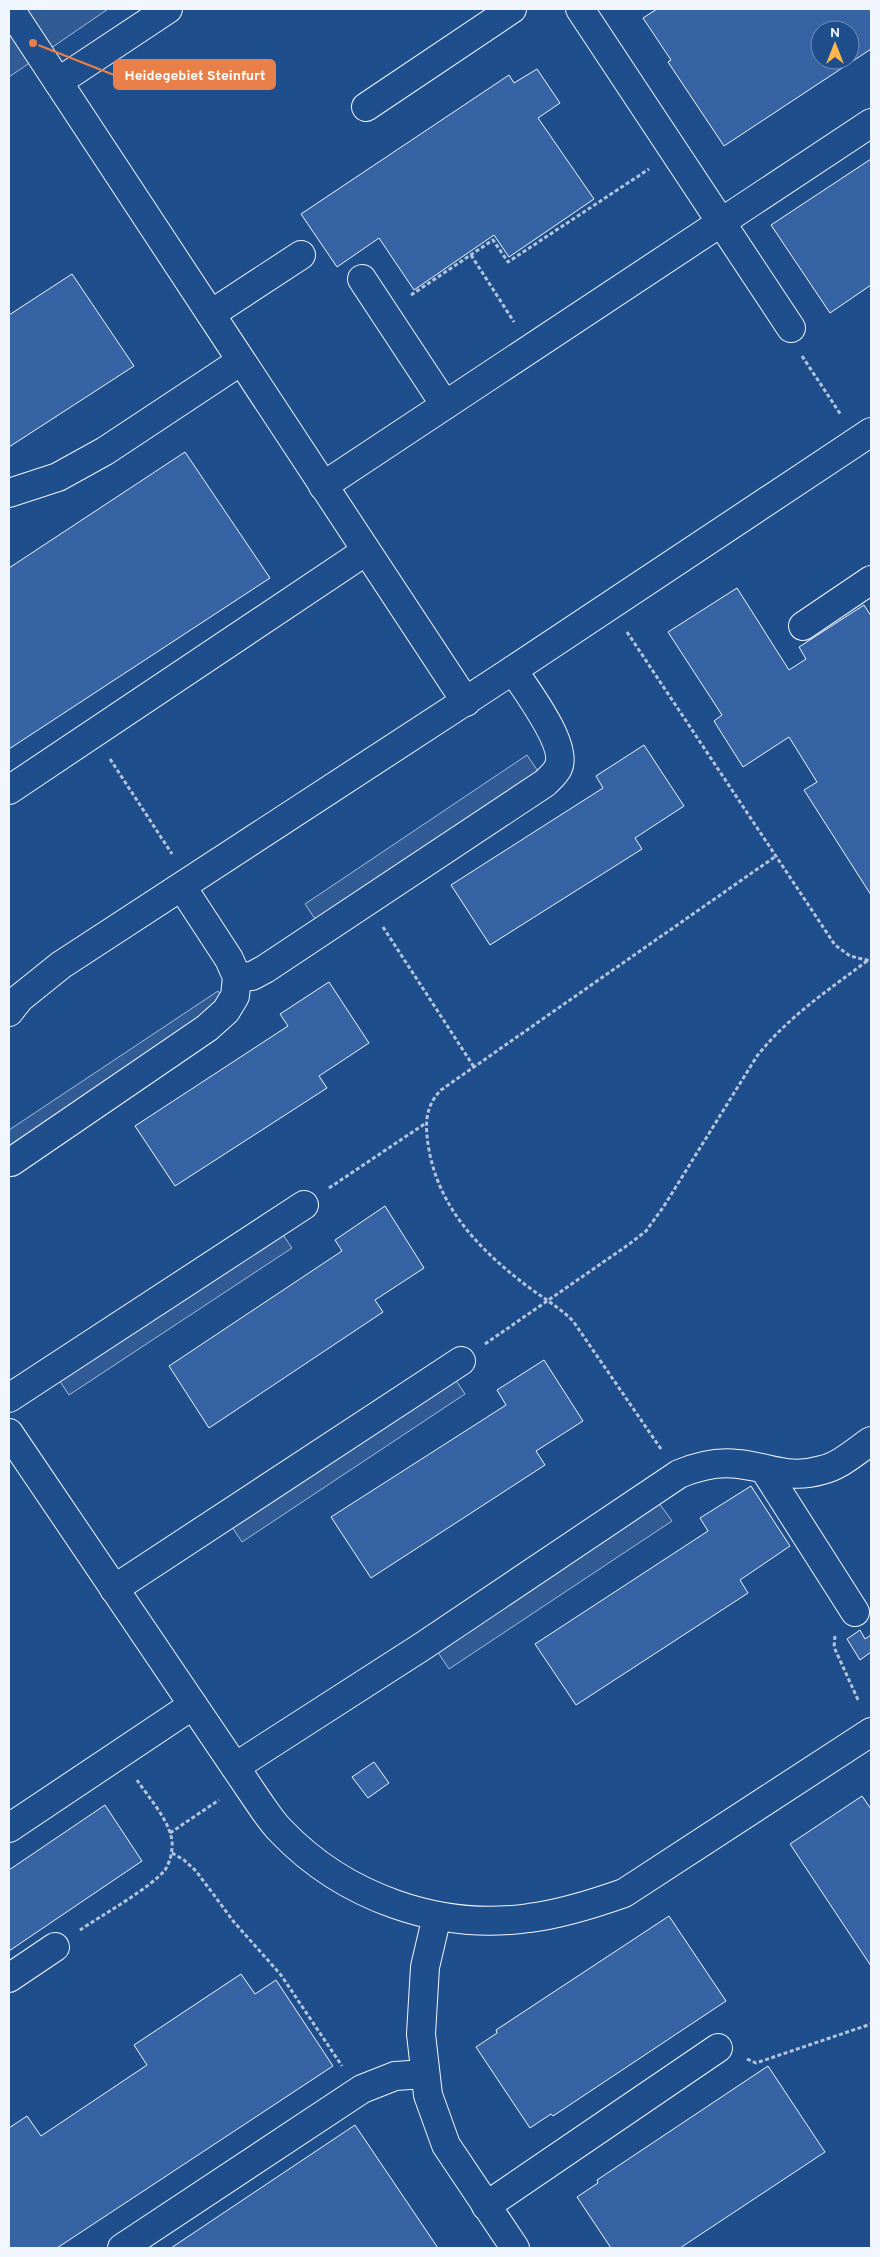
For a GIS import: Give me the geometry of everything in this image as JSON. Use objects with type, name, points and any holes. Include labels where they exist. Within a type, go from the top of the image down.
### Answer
[{"type":"lane","points":[[10,9],[466,702]]},
{"type":"lane","points":[[58,82],[168,9]]},
{"type":"lane","points":[[366,107],[512,9]]},
{"type":"lane","points":[[580,9],[791,328]]},
{"type":"lane","points":[[323,486],[871,123]]},
{"type":"lane","points":[[211,314],[301,256]]},
{"type":"lane","points":[[362,280],[444,405]]},
{"type":"lane","points":[[9,493],[58,477],[105,452],[241,361]]},
{"type":"lane","points":[[9,1012],[20,998],[61,965],[466,702],[864,437]]},
{"type":"lane","points":[[9,790],[366,551]]},
{"type":"lane","points":[[803,626],[871,580]]},
{"type":"lane","points":[[237,977],[252,976],[265,969],[545,784],[559,768],[559,749],[550,728],[513,670]]},
{"type":"lane","points":[[11,1162],[207,1028],[226,1011],[235,996],[237,977],[229,959],[186,885]]},
{"type":"lane","points":[[9,1398],[304,1205]]},
{"type":"lane","points":[[114,1589],[461,1361]]},
{"type":"lane","points":[[9,1433],[240,1775],[281,1830],[305,1852],[342,1879],[406,1909],[436,1916],[501,1921],[529,1918],[588,1905],[624,1893],[871,1732]]},
{"type":"lane","points":[[240,1775],[423,1646],[678,1474],[720,1463],[738,1464],[782,1474],[824,1470],[871,1441]]},
{"type":"lane","points":[[764,1469],[850,1605]]},
{"type":"lane","points":[[9,1828],[193,1705]]},
{"type":"lane","points":[[436,1916],[425,1967],[421,2034],[428,2095],[446,2145],[514,2248]]},
{"type":"lane","points":[[9,1978],[55,1947]]},
{"type":"lane","points":[[486,2206],[718,2048]]},
{"type":"lane","points":[[122,2248],[359,2091],[395,2076],[425,2074]]},
{"type":"path","points":[[384,314],[493,240],[508,262],[675,152]]},
{"type":"path","points":[[471,256],[530,348]]},
{"type":"path","points":[[791,328],[793,342],[864,437]]},
{"type":"path","points":[[610,606],[835,945],[850,956],[871,961]]},
{"type":"path","points":[[93,734],[186,885]]},
{"type":"path","points":[[678,1474],[573,1321],[559,1306],[528,1287],[484,1250],[462,1226],[447,1202],[432,1165],[426,1137],[426,1123],[432,1100],[441,1090],[776,856]]},
{"type":"path","points":[[366,902],[474,1067]]},
{"type":"path","points":[[461,1361],[550,1301],[646,1231],[774,1034],[793,1016],[866,961]]},
{"type":"path","points":[[304,1205],[426,1123]]},
{"type":"path","points":[[850,1605],[834,1640],[834,1647],[860,1706]]},
{"type":"path","points":[[55,1947],[154,1880],[166,1868],[172,1853],[170,1833],[164,1821],[120,1754]]},
{"type":"path","points":[[170,1833],[240,1775]]},
{"type":"path","points":[[172,1853],[184,1860],[196,1871],[234,1922],[281,1975],[359,2091]]},
{"type":"path","points":[[718,2048],[756,2063],[871,2024]]},
{"type":"shaded area","points":[[9,9],[108,9],[9,77]]},
{"type":"shaded area","points":[[527,755],[540,774],[317,922],[305,904]]},
{"type":"shaded area","points":[[218,991],[230,1009],[9,1156],[9,1130]]},
{"type":"shaded area","points":[[279,1229],[292,1248],[69,1395],[57,1377]]},
{"type":"shaded area","points":[[453,1376],[465,1394],[242,1542],[230,1524]]},
{"type":"shaded area","points":[[659,1503],[672,1521],[449,1669],[437,1651]]},
{"type":"building","points":[[657,9],[871,9],[871,49],[860,56],[860,20],[810,20],[810,70],[839,70],[724,146],[668,62],[671,60],[643,18]]},
{"type":"building","points":[[537,69],[560,103],[538,118],[594,199],[509,257],[494,235],[414,290],[379,238],[337,267],[301,214],[509,75],[514,83]]},
{"type":"building","points":[[871,159],[871,285],[830,313],[771,225]]},
{"type":"building","points":[[72,274],[134,366],[9,447],[9,315]]},
{"type":"building","points":[[185,452],[270,578],[9,749],[9,568]]},
{"type":"building","points":[[737,588],[789,670],[806,659],[799,647],[864,605],[871,616],[871,895],[804,790],[817,782],[789,737],[743,767],[714,721],[722,715],[668,632]]},
{"type":"building","points":[[644,745],[684,806],[635,838],[642,849],[490,945],[451,885],[603,788],[596,776]]},
{"type":"building","points":[[329,982],[369,1043],[319,1076],[327,1088],[175,1186],[135,1126],[288,1026],[280,1014]]},
{"type":"building","points":[[385,1206],[424,1268],[375,1300],[383,1312],[209,1428],[169,1366],[342,1251],[335,1240]]},
{"type":"building","points":[[544,1360],[583,1421],[536,1451],[545,1465],[371,1578],[331,1517],[506,1405],[497,1390]]},
{"type":"building","points":[[751,1486],[790,1546],[740,1580],[748,1593],[576,1705],[535,1644],[708,1531],[700,1518]]},
{"type":"building","points":[[860,1630],[865,1639],[871,1635],[871,1652],[860,1660],[847,1639]]},
{"type":"building","points":[[374,1762],[389,1783],[368,1798],[352,1777]]},
{"type":"building","points":[[862,1796],[871,1809],[871,1966],[790,1844]]},
{"type":"building","points":[[105,1805],[142,1861],[9,1951],[9,1870]]},
{"type":"building","points":[[669,1916],[726,2001],[553,2116],[551,2114],[530,2128],[476,2047],[497,2033],[496,2030]]},
{"type":"building","points":[[241,1974],[255,1994],[276,1980],[333,2066],[57,2248],[9,2248],[9,2128],[27,2116],[41,2136],[147,2065],[134,2045]]},
{"type":"building","points":[[768,2066],[825,2152],[680,2248],[611,2248],[577,2197],[598,2183],[597,2180]]},
{"type":"building","points":[[355,2125],[438,2248],[171,2248]]},
{"type":"place","name":"Heidegebiet Steinfurt","points":[[33,43]]}]
